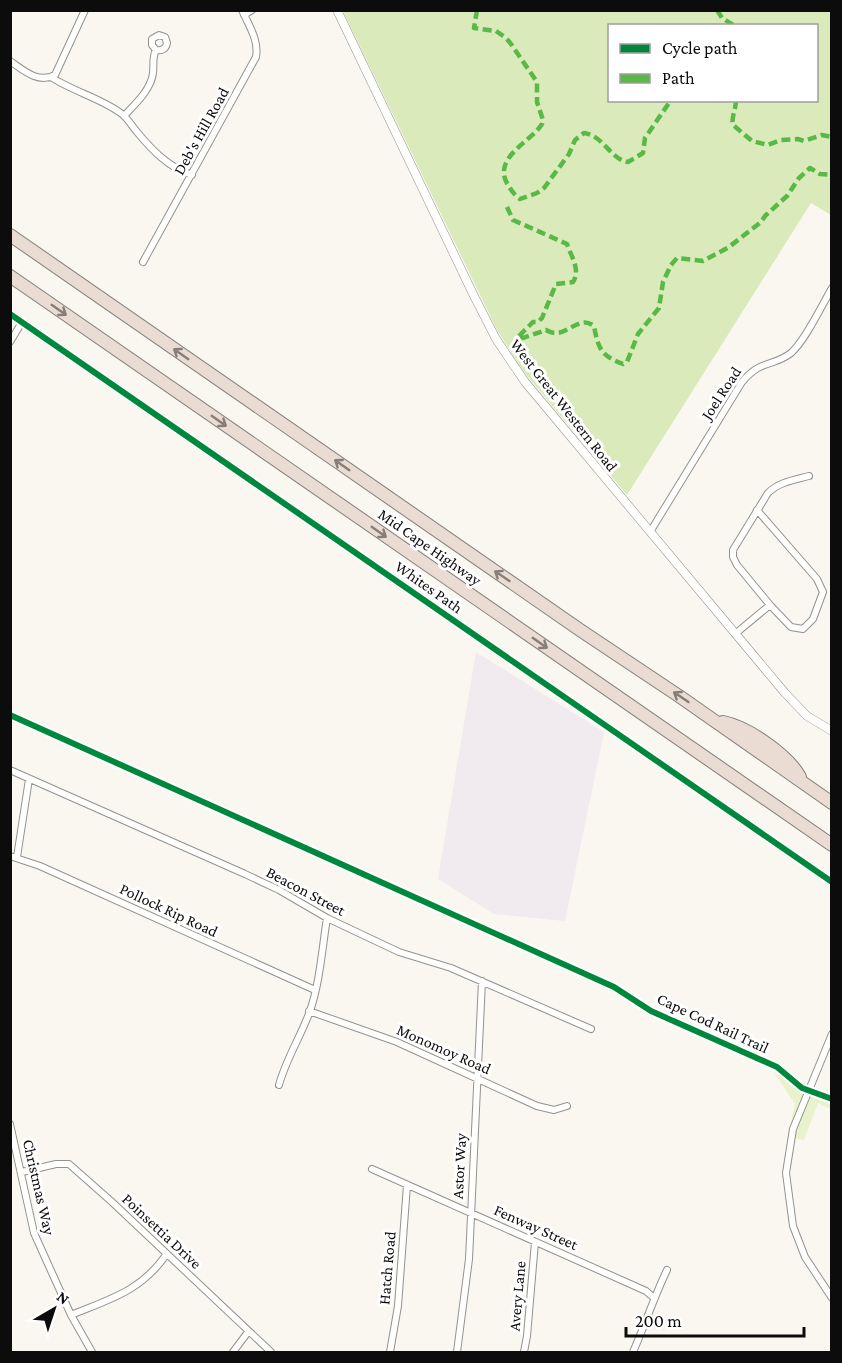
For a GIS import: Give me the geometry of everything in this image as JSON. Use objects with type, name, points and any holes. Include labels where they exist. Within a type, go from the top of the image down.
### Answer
[{"type":"highway","name":"Mid Cape Highway","points":[[10,235],[580,630],[714,720],[736,726],[779,754],[795,767],[804,783],[831,803]]},
{"type":"highway","name":"Mid Cape Highway","points":[[10,276],[831,844]]},
{"type":"street","points":[[10,61],[32,76],[51,77],[58,71],[85,10]]},
{"type":"street","points":[[243,13],[252,10]]},
{"type":"street","name":"West Great Western Road","points":[[337,10],[496,339],[534,394],[735,634],[799,708],[831,731]]},
{"type":"street","name":"Deb's Hill Road","points":[[143,262],[256,57],[258,46],[243,13]]},
{"type":"street","points":[[124,116],[153,77],[153,54],[156,50]]},
{"type":"street","points":[[51,77],[124,116],[162,158],[176,169],[192,175]]},
{"type":"street","name":"Joel Road","points":[[650,532],[742,382],[754,368],[780,359],[795,348],[831,288]]},
{"type":"street","name":"Whites Path","points":[[10,314],[831,882]]},
{"type":"street","points":[[10,342],[22,322]]},
{"type":"street","points":[[757,510],[817,579],[823,592],[813,619],[803,629],[791,627],[737,565],[732,554],[757,510],[773,488],[781,483],[809,476]]},
{"type":"street","points":[[735,634],[770,604]]},
{"type":"street","name":"Beacon Street","points":[[10,770],[245,874],[279,890],[327,918],[399,952],[451,968],[591,1029]]},
{"type":"street","points":[[14,856],[29,779]]},
{"type":"street","name":"Pollock Rip Road","points":[[14,856],[315,990]]},
{"type":"street","points":[[279,1085],[309,1011],[315,990],[327,918]]},
{"type":"street","name":"Astor Way","points":[[457,1353],[466,1291],[482,981]]},
{"type":"street","name":"Monomoy Road","points":[[309,1011],[397,1042],[537,1106],[554,1110],[567,1106]]},
{"type":"street","points":[[831,1034],[793,1129],[786,1173],[793,1226],[805,1257],[831,1298]]},
{"type":"street","name":"Christmas Way","points":[[10,1124],[34,1233],[70,1315],[92,1353]]},
{"type":"street","name":"Poinsettia Drive","points":[[22,1172],[56,1164],[69,1164],[271,1353]]},
{"type":"street","name":"Fenway Street","points":[[372,1169],[646,1290],[654,1298]]},
{"type":"street","name":"Hatch Road","points":[[390,1353],[398,1306],[407,1185]]},
{"type":"street","name":"Avery Lane","points":[[524,1353],[535,1242]]},
{"type":"street","points":[[70,1315],[139,1285],[166,1255]]},
{"type":"street","points":[[633,1353],[667,1270]]},
{"type":"street","points":[[233,1353],[248,1332]]},
{"type":"shaded area","points":[[476,652],[604,732],[565,921],[494,914],[438,879]]},
{"type":"green space","points":[[345,11],[831,11],[831,215],[811,203],[627,495],[523,371],[497,330]]},
{"type":"green space","points":[[774,1072],[831,1097],[831,1109],[818,1103],[804,1140],[788,1137],[795,1104]]},
{"type":"marked path","points":[[477,10],[474,28],[496,31],[506,38],[537,82],[537,102],[543,120],[542,124],[514,151],[505,167],[504,175],[508,185],[520,199],[544,188],[569,154],[575,140],[584,133],[597,138],[622,160],[628,162],[643,153],[645,138],[670,102]]},
{"type":"marked path","points":[[717,10],[722,18],[732,24]]},
{"type":"marked path","points":[[736,102],[733,125],[752,141],[768,145],[781,140],[804,141],[822,135],[832,137]]},
{"type":"marked path","points":[[507,207],[513,220],[567,244],[576,268],[573,282],[556,284],[542,318],[538,322],[533,322],[518,337],[520,339],[546,330],[559,333],[576,325],[588,323],[594,326],[597,340],[605,354],[623,364],[627,362],[638,334],[659,308],[663,282],[677,258],[703,261],[729,247],[761,222],[810,168],[820,174],[832,175]]},
{"type":"cycle path","points":[[10,314],[832,882]]},
{"type":"cycle path","name":"Cape Cod Rail Trail","points":[[10,715],[614,987],[651,1011],[777,1067],[802,1088],[832,1099]]}]
